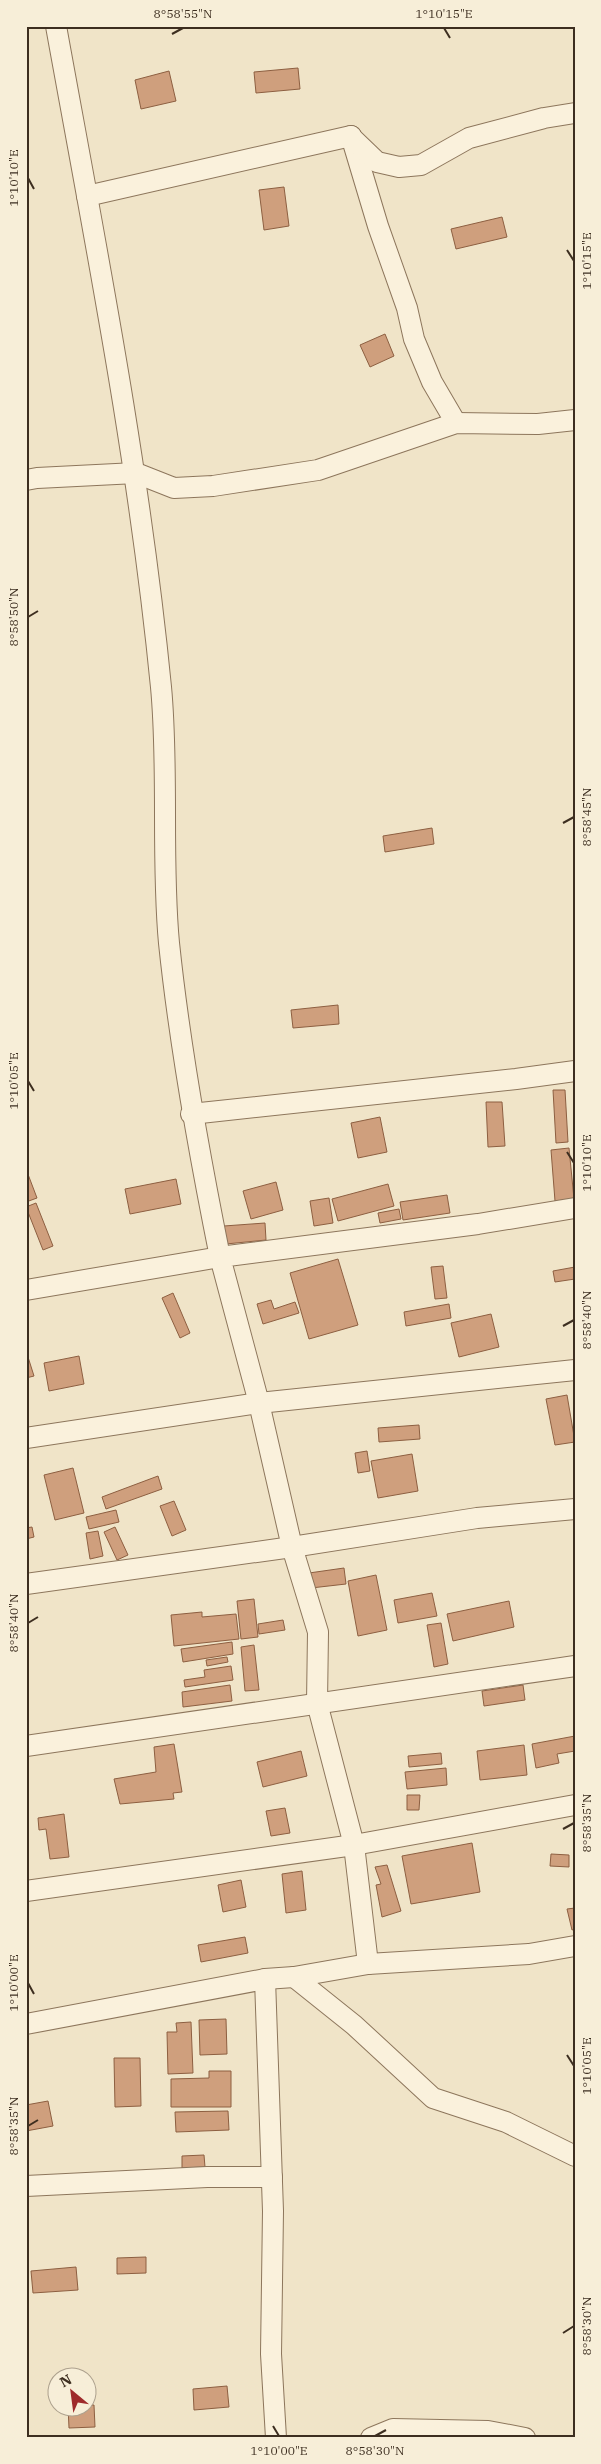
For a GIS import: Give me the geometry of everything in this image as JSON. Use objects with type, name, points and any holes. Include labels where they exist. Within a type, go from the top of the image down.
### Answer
[{"type":"street","points":[[56,26],[136,474],[161,690],[169,940],[192,1114],[220,1257],[259,1403],[292,1548],[318,1632],[317,1703],[354,1845],[368,1964]]},
{"type":"street","points":[[351,136],[377,162],[399,167],[421,165],[469,138],[544,118],[575,113]]},
{"type":"street","points":[[87,196],[351,136]]},
{"type":"street","points":[[351,136],[378,226],[407,308],[414,339],[432,382],[456,423]]},
{"type":"street","points":[[26,480],[136,474],[174,488],[258,480],[318,470],[456,423],[538,424],[575,420]]},
{"type":"street","points":[[192,1114],[575,1071]]},
{"type":"street","points":[[26,1290],[220,1257],[478,1224],[575,1208]]},
{"type":"street","points":[[26,1438],[259,1403],[575,1370]]},
{"type":"street","points":[[26,1584],[292,1548],[477,1518],[575,1509]]},
{"type":"street","points":[[26,1746],[575,1666]]},
{"type":"street","points":[[26,1891],[354,1845],[575,1805]]},
{"type":"street","points":[[26,2024],[265,1978],[294,1977],[368,1964],[529,1954],[575,1946]]},
{"type":"street","points":[[294,1977],[354,2025],[432,2098],[506,2122],[575,2156]]},
{"type":"street","points":[[265,1978],[272,2177],[272,2354],[276,2438]]},
{"type":"street","points":[[26,2186],[197,2178],[272,2177]]},
{"type":"street","points":[[371,2438],[393,2429],[488,2431],[525,2438]]},
{"type":"building","points":[[298,68],[300,89],[256,93],[254,72]]},
{"type":"building","points":[[169,71],[176,101],[141,109],[135,80]]},
{"type":"building","points":[[284,187],[289,226],[264,230],[259,190]]},
{"type":"building","points":[[502,217],[507,237],[456,249],[451,229]]},
{"type":"building","points":[[385,334],[394,356],[370,367],[360,345]]},
{"type":"building","points":[[432,828],[434,844],[385,852],[383,836]]},
{"type":"building","points":[[338,1005],[339,1024],[293,1028],[291,1010]]},
{"type":"building","points":[[553,1090],[565,1090],[568,1142],[556,1143]]},
{"type":"building","points":[[486,1102],[502,1102],[505,1146],[488,1147]]},
{"type":"building","points":[[380,1117],[387,1152],[358,1158],[351,1123]]},
{"type":"building","points":[[569,1148],[574,1199],[555,1201],[551,1150]]},
{"type":"building","points":[[26,1169],[37,1198],[26,1202]]},
{"type":"building","points":[[176,1179],[181,1204],[130,1214],[125,1189]]},
{"type":"building","points":[[276,1182],[283,1210],[251,1219],[243,1191]]},
{"type":"building","points":[[388,1184],[394,1206],[338,1221],[332,1199]]},
{"type":"building","points":[[447,1195],[450,1213],[403,1220],[400,1202]]},
{"type":"building","points":[[329,1198],[333,1223],[314,1226],[310,1201]]},
{"type":"building","points":[[36,1203],[53,1246],[43,1250],[26,1207]]},
{"type":"building","points":[[399,1209],[401,1219],[380,1223],[378,1213]]},
{"type":"building","points":[[265,1223],[266,1240],[226,1244],[224,1226]]},
{"type":"building","points":[[338,1259],[358,1325],[309,1339],[290,1273]]},
{"type":"building","points":[[443,1266],[447,1298],[435,1299],[431,1267]]},
{"type":"building","points":[[575,1267],[575,1279],[555,1282],[553,1271]]},
{"type":"building","points":[[173,1293],[190,1333],[180,1338],[162,1298]]},
{"type":"building","points":[[271,1300],[274,1309],[295,1302],[299,1313],[263,1324],[257,1304]]},
{"type":"building","points":[[449,1304],[451,1318],[406,1326],[404,1312]]},
{"type":"building","points":[[491,1314],[499,1347],[459,1357],[451,1323]]},
{"type":"building","points":[[79,1356],[84,1384],[49,1391],[44,1363]]},
{"type":"building","points":[[26,1357],[28,1357],[34,1376],[26,1378]]},
{"type":"building","points":[[567,1395],[575,1442],[555,1445],[546,1399]]},
{"type":"building","points":[[419,1425],[420,1439],[379,1442],[378,1428]]},
{"type":"building","points":[[367,1451],[370,1471],[358,1473],[355,1453]]},
{"type":"building","points":[[412,1454],[418,1491],[378,1498],[371,1461]]},
{"type":"building","points":[[73,1468],[84,1513],[55,1520],[44,1475]]},
{"type":"building","points":[[158,1476],[162,1489],[106,1509],[102,1497]]},
{"type":"building","points":[[174,1501],[186,1530],[172,1536],[160,1506]]},
{"type":"building","points":[[116,1510],[119,1522],[89,1529],[86,1517]]},
{"type":"building","points":[[32,1527],[34,1537],[26,1539],[26,1528]]},
{"type":"building","points":[[115,1527],[128,1555],[117,1560],[104,1532]]},
{"type":"building","points":[[98,1531],[103,1556],[90,1559],[86,1533]]},
{"type":"building","points":[[344,1568],[346,1584],[311,1588],[309,1573]]},
{"type":"building","points":[[376,1575],[387,1630],[358,1636],[348,1581]]},
{"type":"building","points":[[432,1593],[437,1616],[398,1623],[394,1600]]},
{"type":"building","points":[[254,1599],[258,1637],[241,1639],[237,1601]]},
{"type":"building","points":[[509,1601],[514,1627],[453,1641],[447,1614]]},
{"type":"building","points":[[202,1612],[202,1617],[236,1614],[239,1639],[174,1646],[171,1615]]},
{"type":"building","points":[[283,1620],[285,1630],[259,1634],[258,1624]]},
{"type":"building","points":[[441,1623],[448,1664],[434,1667],[427,1625]]},
{"type":"building","points":[[232,1642],[233,1654],[183,1662],[181,1649]]},
{"type":"building","points":[[254,1645],[259,1690],[245,1691],[241,1647]]},
{"type":"building","points":[[227,1657],[228,1662],[207,1666],[206,1660]]},
{"type":"building","points":[[231,1666],[233,1680],[185,1687],[184,1680],[205,1677],[204,1670]]},
{"type":"building","points":[[230,1685],[232,1701],[183,1707],[182,1692]]},
{"type":"building","points":[[523,1685],[525,1700],[484,1706],[482,1691]]},
{"type":"building","points":[[575,1736],[575,1751],[557,1754],[559,1763],[536,1768],[532,1744]]},
{"type":"building","points":[[174,1744],[182,1792],[173,1793],[174,1799],[120,1804],[114,1779],[156,1772],[154,1747]]},
{"type":"building","points":[[524,1745],[527,1775],[480,1780],[477,1751]]},
{"type":"building","points":[[301,1751],[307,1776],[263,1787],[257,1762]]},
{"type":"building","points":[[441,1753],[442,1764],[409,1767],[408,1756]]},
{"type":"building","points":[[446,1768],[447,1785],[407,1789],[405,1772]]},
{"type":"building","points":[[407,1795],[420,1795],[419,1810],[407,1810]]},
{"type":"building","points":[[285,1808],[290,1833],[271,1836],[266,1811]]},
{"type":"building","points":[[64,1814],[69,1857],[50,1859],[46,1829],[39,1830],[38,1818]]},
{"type":"building","points":[[472,1843],[480,1892],[411,1904],[402,1856]]},
{"type":"building","points":[[551,1854],[569,1855],[569,1867],[550,1866]]},
{"type":"building","points":[[387,1865],[401,1911],[382,1917],[376,1885],[381,1884],[375,1867]]},
{"type":"building","points":[[302,1871],[306,1910],[286,1913],[282,1874]]},
{"type":"building","points":[[241,1880],[246,1907],[223,1912],[218,1885]]},
{"type":"building","points":[[575,1908],[575,1929],[572,1930],[567,1909]]},
{"type":"building","points":[[245,1937],[248,1953],[201,1962],[198,1945]]},
{"type":"building","points":[[226,2019],[227,2054],[200,2055],[199,2020]]},
{"type":"building","points":[[191,2022],[193,2073],[168,2074],[167,2032],[177,2032],[176,2023]]},
{"type":"building","points":[[114,2058],[140,2058],[141,2106],[115,2107]]},
{"type":"building","points":[[209,2071],[231,2071],[231,2107],[171,2107],[171,2079],[209,2078]]},
{"type":"building","points":[[48,2101],[53,2126],[26,2131],[26,2105]]},
{"type":"building","points":[[228,2111],[229,2130],[176,2132],[175,2112]]},
{"type":"building","points":[[204,2155],[205,2167],[182,2168],[182,2156]]},
{"type":"building","points":[[146,2257],[146,2273],[117,2274],[117,2258]]},
{"type":"building","points":[[76,2267],[78,2290],[33,2293],[31,2271]]},
{"type":"building","points":[[227,2386],[229,2407],[194,2410],[193,2389]]},
{"type":"building","points":[[68,2416],[94,2416],[95,2427],[69,2428]]}]
